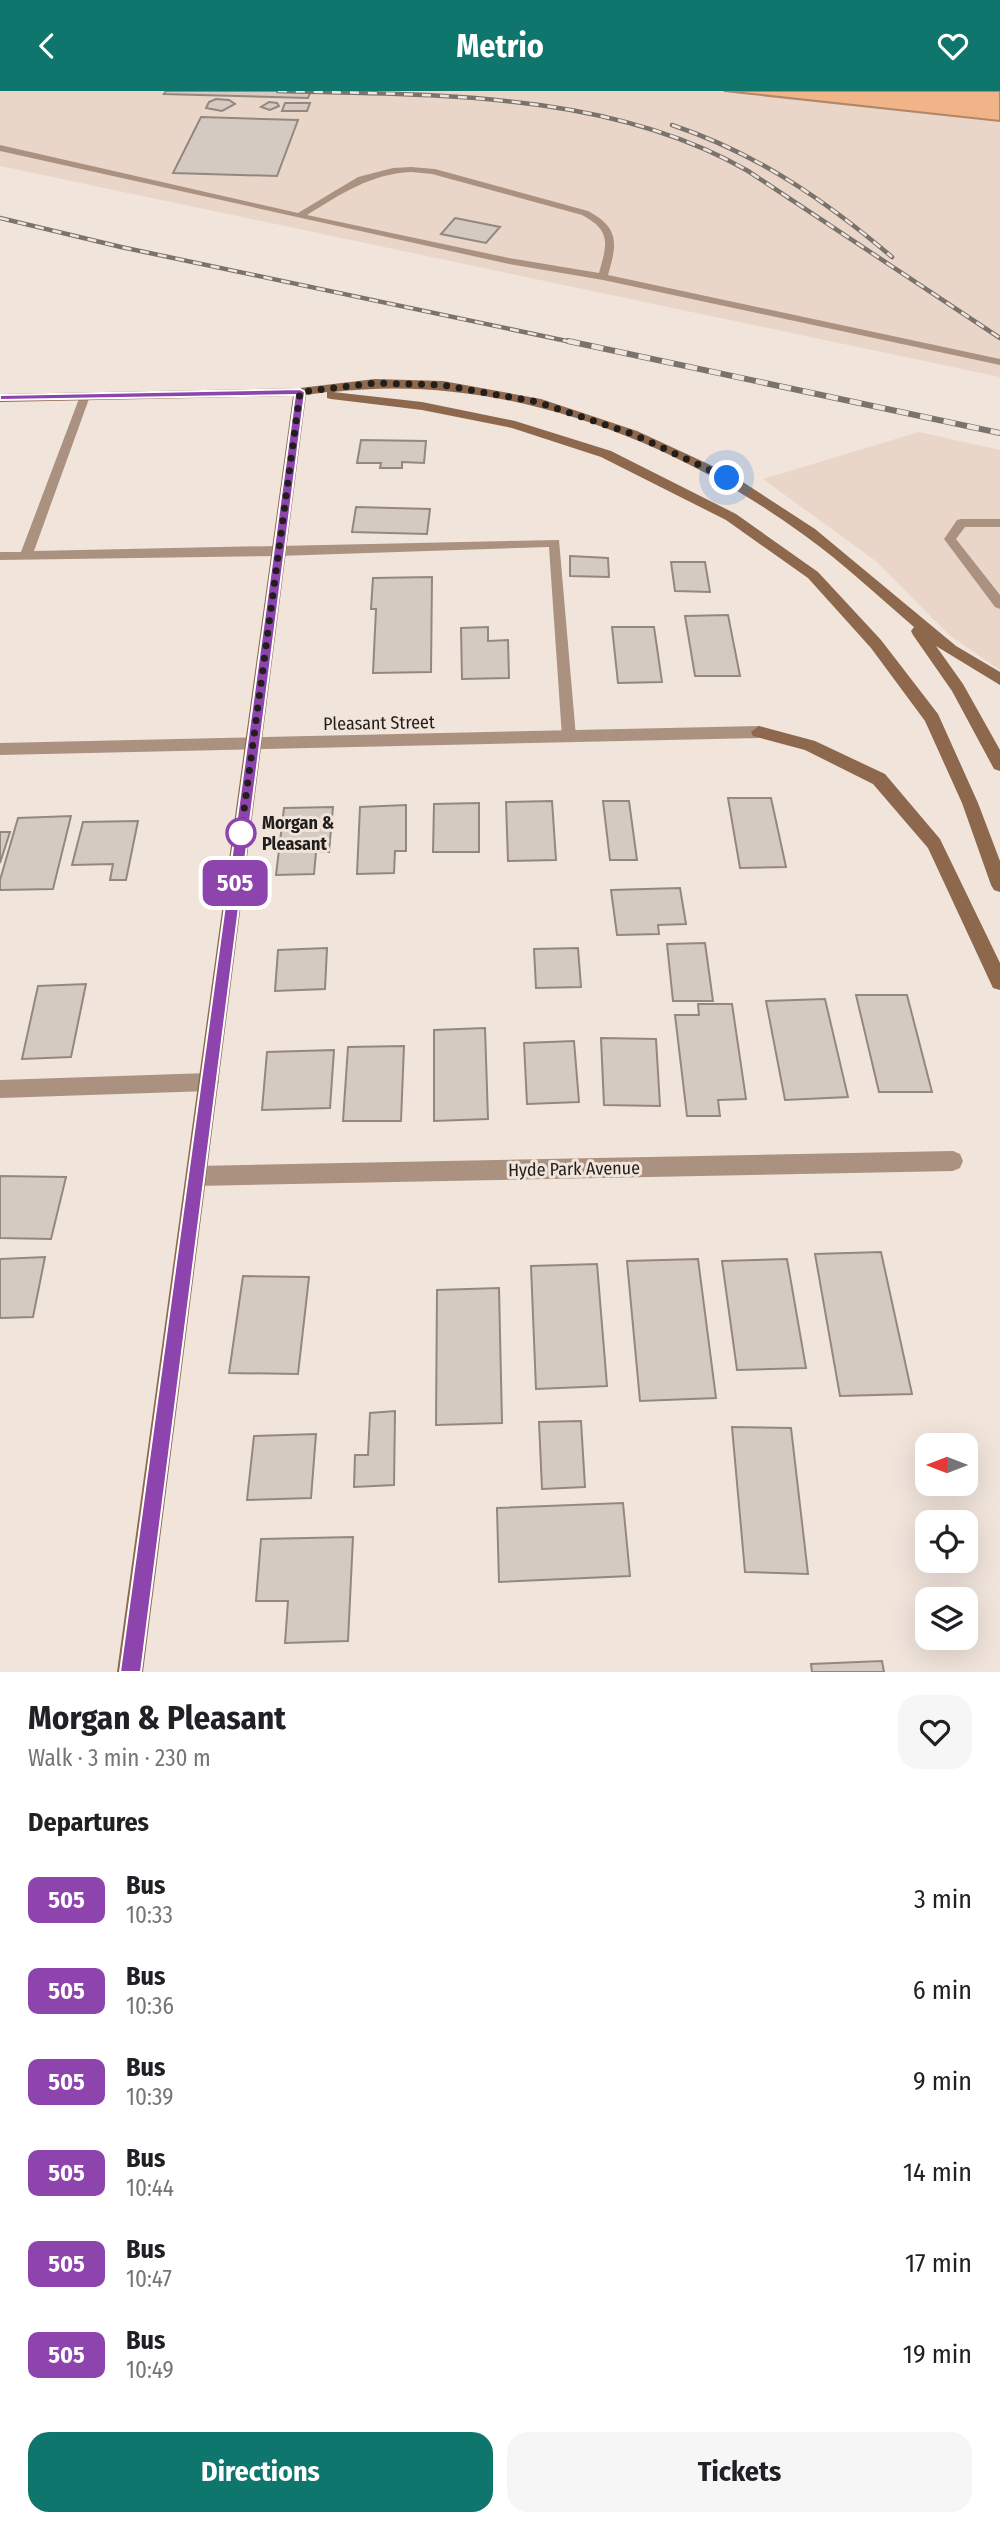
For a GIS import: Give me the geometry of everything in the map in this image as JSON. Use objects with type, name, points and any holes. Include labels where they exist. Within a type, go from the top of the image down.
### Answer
[{"type":"street","points":[[0,398],[300,392],[375,383],[443,385],[537,402],[633,434],[727,478],[810,532],[950,650],[1000,679]]},
{"type":"street","points":[[130,1672],[300,392]]},
{"type":"street","points":[[300,392],[422,406],[515,425],[606,454],[732,517],[813,575],[876,644],[932,717],[971,803],[1000,885]]},
{"type":"street","points":[[906,614],[958,688],[1000,765]]},
{"type":"street","name":"Pleasant Street","points":[[0,749],[759,732],[810,745],[879,779],[934,844],[1000,982]]},
{"type":"street","points":[[0,1089],[209,1082]]},
{"type":"street","name":"Hyde Park Avenue","points":[[196,1176],[953,1161]]},
{"type":"lane","points":[[0,148],[509,261],[603,277],[1000,362]]},
{"type":"lane","points":[[299,216],[377,171],[407,168],[432,171],[585,213],[601,221],[609,233],[611,247],[603,277]]},
{"type":"lane","points":[[26,555],[85,396]]},
{"type":"lane","points":[[1000,523],[961,523],[950,539],[1000,604]]},
{"type":"lane","points":[[0,556],[278,552],[555,543],[569,737]]},
{"type":"shaded area","points":[[0,91],[724,91],[1000,121],[1000,377],[0,166]]},
{"type":"shaded area","points":[[724,91],[1000,91],[1000,121]]},
{"type":"shaded area","points":[[919,432],[1000,450],[1000,670],[949,635],[877,562],[763,479]]},
{"type":"building","points":[[166,91],[311,91],[308,98],[164,94]]},
{"type":"building","points":[[216,99],[229,100],[235,104],[222,111],[206,108],[209,102]]},
{"type":"building","points":[[269,102],[279,106],[270,110],[261,107]]},
{"type":"building","points":[[285,103],[310,103],[307,111],[282,111]]},
{"type":"building","points":[[201,117],[298,120],[277,176],[173,173]]},
{"type":"building","points":[[455,218],[500,227],[486,243],[441,234]]},
{"type":"building","points":[[361,440],[426,441],[424,463],[402,462],[402,468],[380,468],[381,463],[357,463]]},
{"type":"building","points":[[356,507],[430,509],[427,534],[352,532]]},
{"type":"building","points":[[570,556],[608,558],[609,577],[570,576]]},
{"type":"building","points":[[671,562],[705,562],[710,592],[675,591]]},
{"type":"building","points":[[432,577],[431,672],[373,673],[376,609],[371,609],[373,578]]},
{"type":"building","points":[[728,615],[740,676],[695,676],[685,616]]},
{"type":"building","points":[[488,627],[488,641],[508,640],[509,678],[462,679],[461,628]]},
{"type":"building","points":[[612,627],[654,627],[662,682],[618,683]]},
{"type":"building","points":[[728,798],[771,798],[786,867],[740,868]]},
{"type":"building","points":[[552,801],[556,860],[508,861],[506,802]]},
{"type":"building","points":[[603,801],[629,801],[637,860],[610,860]]},
{"type":"building","points":[[479,803],[479,852],[433,852],[434,804]]},
{"type":"building","points":[[406,805],[406,851],[395,851],[394,873],[357,874],[360,807]]},
{"type":"building","points":[[333,807],[329,852],[316,852],[314,874],[276,875],[284,808]]},
{"type":"building","points":[[71,816],[53,889],[0,890],[0,880],[18,818]]},
{"type":"building","points":[[138,821],[126,880],[110,880],[113,864],[72,865],[83,822]]},
{"type":"building","points":[[0,832],[10,832],[0,863]]},
{"type":"building","points":[[680,888],[686,924],[658,925],[659,934],[617,935],[611,890]]},
{"type":"building","points":[[705,943],[713,1001],[673,1001],[667,944]]},
{"type":"building","points":[[327,948],[325,989],[275,991],[278,950]]},
{"type":"building","points":[[578,948],[581,987],[536,988],[534,949]]},
{"type":"building","points":[[86,984],[71,1057],[22,1059],[38,986]]},
{"type":"building","points":[[856,995],[907,995],[932,1092],[879,1092]]},
{"type":"building","points":[[825,999],[848,1097],[785,1100],[766,1001]]},
{"type":"building","points":[[698,1004],[732,1004],[746,1099],[718,1100],[720,1116],[687,1116],[675,1015],[699,1015]]},
{"type":"building","points":[[485,1028],[488,1119],[434,1121],[434,1030]]},
{"type":"building","points":[[601,1038],[656,1039],[660,1106],[604,1105]]},
{"type":"building","points":[[574,1041],[579,1102],[527,1104],[524,1043]]},
{"type":"building","points":[[404,1046],[401,1121],[343,1121],[348,1047]]},
{"type":"building","points":[[334,1050],[330,1108],[262,1110],[267,1052]]},
{"type":"building","points":[[0,1176],[66,1177],[51,1239],[0,1238]]},
{"type":"building","points":[[881,1252],[912,1394],[840,1396],[815,1254]]},
{"type":"building","points":[[45,1257],[33,1317],[0,1318],[0,1259]]},
{"type":"building","points":[[698,1259],[716,1398],[640,1401],[627,1261]]},
{"type":"building","points":[[787,1259],[806,1368],[737,1370],[722,1261]]},
{"type":"building","points":[[597,1264],[607,1386],[536,1389],[531,1266]]},
{"type":"building","points":[[243,1276],[309,1277],[298,1374],[229,1373]]},
{"type":"building","points":[[499,1288],[502,1423],[436,1425],[437,1290]]},
{"type":"building","points":[[395,1411],[394,1485],[354,1487],[355,1455],[368,1455],[370,1413]]},
{"type":"building","points":[[581,1421],[585,1487],[542,1489],[539,1422]]},
{"type":"building","points":[[732,1427],[791,1428],[808,1574],[745,1572]]},
{"type":"building","points":[[316,1434],[311,1498],[247,1500],[254,1436]]},
{"type":"building","points":[[623,1503],[630,1576],[499,1582],[497,1508]]},
{"type":"building","points":[[353,1537],[348,1641],[285,1643],[288,1601],[256,1601],[261,1539]]},
{"type":"building","points":[[882,1661],[884,1672],[812,1672],[811,1664]]},
{"type":"railway","points":[[278,91],[459,97],[579,112],[638,125],[694,145],[748,171],[1000,338]]},
{"type":"railway","points":[[672,125],[732,149],[788,180],[841,216],[892,257]]},
{"type":"railway","points":[[0,218],[121,247],[576,343]]},
{"type":"railway","points":[[568,341],[1000,433]]},
{"type":"bus line","name":"505","points":[[0,398],[300,392],[130,1672]]},
{"type":"place","name":"Morgan & Pleasant","points":[[241,833]]},
{"type":"route","points":[[241,833],[300,392],[375,383],[443,385],[537,402],[633,434],[727,478]]}]
